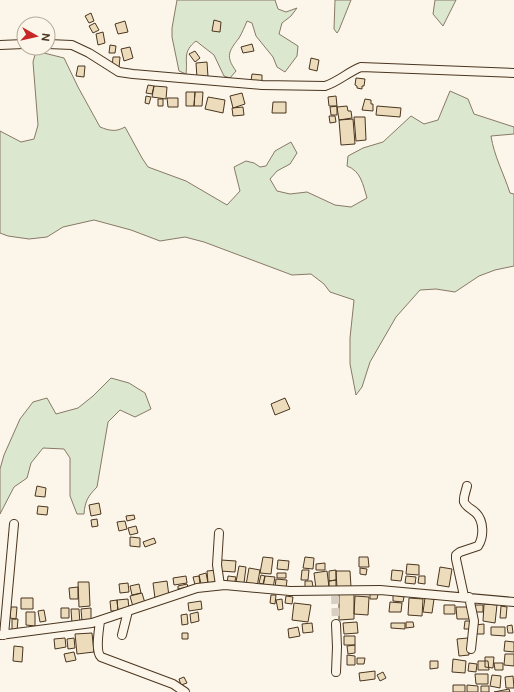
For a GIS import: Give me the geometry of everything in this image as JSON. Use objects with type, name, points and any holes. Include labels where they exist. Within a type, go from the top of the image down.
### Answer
[{"type":"street","points":[[0,45],[16,44]]},
{"type":"street","points":[[56,44],[72,45],[89,53],[118,72],[262,85],[325,86],[335,83],[353,70],[361,68],[514,73]]},
{"type":"street","points":[[467,486],[464,502],[466,506],[476,513],[480,520],[482,532],[481,541],[478,546],[460,552],[456,555],[456,560],[474,620],[471,649]]},
{"type":"street","points":[[14,524],[2,635],[92,623],[197,588],[220,585],[335,593],[380,590],[514,602]]},
{"type":"street","points":[[219,533],[217,561],[220,585]]},
{"type":"street","points":[[122,635],[128,611]]},
{"type":"street","points":[[100,621],[98,650],[101,657],[173,684],[185,692]]},
{"type":"street","points":[[336,624],[336,672]]},
{"type":"green space","points":[[177,0],[275,0],[278,9],[286,12],[297,8],[291,16],[282,23],[279,34],[298,46],[297,56],[285,72],[277,67],[273,57],[256,36],[252,23],[247,21],[231,50],[229,57],[236,71],[230,78],[224,76],[214,55],[196,41],[187,52],[186,74],[179,71],[172,37],[172,28]]},
{"type":"green space","points":[[335,0],[351,0],[337,33],[334,29]]},
{"type":"green space","points":[[435,0],[456,0],[443,26],[433,14]]},
{"type":"green space","points":[[35,56],[56,56],[64,58],[100,127],[119,130],[125,127],[148,167],[186,181],[227,205],[240,191],[234,167],[246,161],[254,163],[260,167],[266,166],[275,151],[291,142],[297,153],[290,164],[277,171],[270,179],[277,191],[290,194],[307,192],[335,205],[351,207],[367,198],[363,183],[358,175],[352,168],[347,166],[348,156],[363,148],[383,142],[411,116],[424,124],[438,120],[450,91],[468,99],[474,114],[514,127],[514,134],[491,136],[497,158],[510,193],[514,194],[514,266],[495,270],[479,276],[455,292],[436,289],[420,290],[396,317],[370,362],[362,387],[356,395],[350,364],[350,338],[354,300],[330,292],[324,284],[311,274],[292,275],[204,242],[185,237],[160,241],[131,230],[94,220],[63,227],[47,237],[29,239],[8,236],[0,233],[0,131],[21,142],[34,139],[38,125],[33,62]]},
{"type":"green space","points":[[111,378],[129,383],[145,393],[151,409],[135,417],[120,410],[108,422],[97,487],[88,499],[84,514],[77,514],[70,496],[70,458],[64,449],[43,448],[31,463],[27,478],[14,487],[0,514],[0,469],[4,455],[20,419],[33,402],[47,398],[56,414],[78,408],[93,396]]},
{"type":"building","points":[[91,13],[94,21],[89,23],[85,16]]},
{"type":"building","points":[[214,20],[221,22],[220,32],[212,31]]},
{"type":"building","points":[[125,21],[128,32],[118,34],[115,24]]},
{"type":"building","points":[[95,23],[99,30],[93,33],[89,26]]},
{"type":"building","points":[[103,32],[105,43],[98,45],[96,34]]},
{"type":"building","points":[[252,44],[254,51],[243,53],[241,47]]},
{"type":"building","points":[[110,45],[116,46],[115,53],[109,53]]},
{"type":"building","points":[[130,47],[133,58],[124,61],[121,49]]},
{"type":"building","points":[[195,51],[200,58],[195,62],[189,54]]},
{"type":"building","points":[[113,57],[120,57],[119,68],[112,68]]},
{"type":"building","points":[[311,58],[319,60],[317,71],[309,69]]},
{"type":"building","points":[[207,62],[208,77],[197,78],[196,63]]},
{"type":"building","points":[[78,66],[85,66],[84,77],[76,76]]},
{"type":"building","points":[[252,74],[262,75],[262,82],[251,81]]},
{"type":"building","points":[[356,78],[365,79],[362,89],[357,88],[355,85]]},
{"type":"building","points":[[148,85],[154,86],[152,94],[146,93]]},
{"type":"building","points":[[154,86],[167,87],[166,99],[152,97]]},
{"type":"building","points":[[186,92],[195,92],[194,106],[186,106]]},
{"type":"building","points":[[195,92],[203,92],[202,106],[194,106]]},
{"type":"building","points":[[242,93],[245,104],[233,108],[230,96]]},
{"type":"building","points":[[146,96],[151,97],[149,104],[145,103]]},
{"type":"building","points":[[336,96],[337,106],[329,106],[328,97]]},
{"type":"building","points":[[208,97],[225,100],[223,113],[205,109]]},
{"type":"building","points":[[167,98],[178,98],[178,107],[168,107]]},
{"type":"building","points":[[158,99],[163,99],[163,106],[158,106]]},
{"type":"building","points":[[365,99],[371,100],[371,104],[373,104],[373,111],[362,110]]},
{"type":"building","points":[[273,102],[286,102],[286,113],[272,113]]},
{"type":"building","points":[[337,106],[337,115],[331,115],[330,107]]},
{"type":"building","points":[[347,106],[348,111],[351,111],[352,118],[339,120],[337,107]]},
{"type":"building","points":[[377,106],[401,108],[400,117],[376,115]]},
{"type":"building","points":[[243,107],[244,115],[233,116],[232,108]]},
{"type":"building","points":[[329,116],[335,116],[336,122],[330,123]]},
{"type":"building","points":[[354,117],[365,117],[366,140],[356,141]]},
{"type":"building","points":[[353,119],[355,144],[341,145],[339,120]]},
{"type":"building","points":[[285,398],[290,409],[275,415],[271,404]]},
{"type":"building","points":[[37,486],[46,488],[45,497],[35,496]]},
{"type":"building","points":[[99,503],[101,514],[91,516],[89,505]]},
{"type":"building","points":[[38,506],[48,507],[47,515],[37,514]]},
{"type":"building","points":[[134,515],[135,519],[127,521],[126,516]]},
{"type":"building","points":[[97,519],[98,526],[92,527],[91,520]]},
{"type":"building","points":[[125,521],[127,529],[119,531],[117,522]]},
{"type":"building","points":[[136,526],[138,533],[130,535],[128,528]]},
{"type":"building","points":[[130,537],[140,538],[140,547],[130,546]]},
{"type":"building","points":[[154,538],[156,543],[145,547],[143,542]]},
{"type":"building","points":[[263,557],[273,558],[271,574],[260,573]]},
{"type":"building","points":[[305,557],[314,558],[313,569],[303,568]]},
{"type":"building","points":[[359,557],[368,557],[369,567],[359,567]]},
{"type":"building","points":[[221,560],[236,561],[235,572],[220,571]]},
{"type":"building","points":[[278,560],[289,561],[288,570],[277,569]]},
{"type":"building","points":[[325,563],[325,570],[316,570],[316,564]]},
{"type":"building","points":[[407,564],[419,565],[419,575],[406,574]]},
{"type":"building","points":[[239,566],[246,567],[244,583],[236,582]]},
{"type":"building","points":[[440,567],[452,569],[449,587],[437,585]]},
{"type":"building","points":[[249,568],[260,570],[257,587],[246,585]]},
{"type":"building","points":[[360,568],[367,569],[366,575],[360,574]]},
{"type":"building","points":[[217,570],[218,581],[208,583],[207,571]]},
{"type":"building","points":[[302,570],[309,570],[308,580],[301,580]]},
{"type":"building","points":[[336,570],[336,580],[329,581],[329,571]]},
{"type":"building","points":[[392,570],[403,571],[401,581],[391,580]]},
{"type":"building","points":[[327,571],[329,587],[316,589],[314,573]]},
{"type":"building","points":[[336,571],[350,571],[351,587],[337,588]]},
{"type":"building","points":[[206,573],[208,583],[201,584],[199,575]]},
{"type":"building","points":[[277,573],[286,573],[286,578],[277,578]]},
{"type":"building","points":[[261,575],[265,576],[263,584],[259,583]]},
{"type":"building","points":[[186,576],[187,583],[174,585],[173,578]]},
{"type":"building","points":[[199,576],[200,584],[195,585],[193,577]]},
{"type":"building","points":[[228,576],[236,577],[234,585],[227,584]]},
{"type":"building","points":[[265,576],[275,577],[273,588],[263,587]]},
{"type":"building","points":[[406,576],[416,577],[415,584],[405,583]]},
{"type":"building","points":[[419,576],[425,576],[425,584],[418,583]]},
{"type":"building","points":[[276,579],[287,580],[286,588],[275,588]]},
{"type":"building","points":[[336,580],[336,587],[329,587],[329,581]]},
{"type":"building","points":[[167,581],[169,596],[155,598],[153,583]]},
{"type":"building","points":[[305,581],[312,581],[313,587],[305,588]]},
{"type":"building","points":[[78,582],[89,582],[90,606],[79,607]]},
{"type":"building","points":[[128,583],[129,592],[120,593],[119,584]]},
{"type":"building","points":[[139,584],[141,593],[132,595],[130,586]]},
{"type":"building","points":[[187,584],[188,587],[178,589],[178,586]]},
{"type":"building","points":[[78,587],[78,599],[70,599],[69,588]]},
{"type":"building","points":[[339,592],[354,592],[354,619],[339,620]]},
{"type":"building","points":[[142,593],[145,603],[133,607],[130,596]]},
{"type":"building","points":[[370,593],[378,594],[377,599],[370,599]]},
{"type":"building","points":[[271,595],[276,595],[275,604],[270,603]]},
{"type":"building","points":[[393,595],[404,597],[403,602],[393,601]]},
{"type":"building","points":[[286,596],[293,597],[292,604],[285,603]]},
{"type":"building","points":[[355,596],[369,597],[368,615],[354,614]]},
{"type":"building","points":[[21,598],[33,598],[33,609],[21,609]]},
{"type":"building","points":[[409,598],[423,599],[422,616],[408,615]]},
{"type":"building","points":[[425,598],[434,599],[432,613],[423,612]]},
{"type":"building","points":[[128,599],[129,609],[118,611],[117,600]]},
{"type":"building","points":[[282,599],[283,609],[278,610],[276,600]]},
{"type":"building","points":[[117,600],[118,611],[111,611],[110,601]]},
{"type":"building","points":[[201,601],[202,609],[189,611],[188,603]]},
{"type":"building","points":[[390,602],[402,603],[401,612],[389,612]]},
{"type":"building","points":[[294,603],[311,605],[308,622],[292,620]]},
{"type":"building","points":[[484,604],[497,605],[495,623],[483,621]]},
{"type":"building","points":[[444,605],[455,605],[455,614],[444,614]]},
{"type":"building","points":[[474,605],[483,605],[483,612],[474,612]]},
{"type":"building","points":[[501,606],[507,607],[506,618],[500,618]]},
{"type":"building","points":[[11,607],[17,607],[16,619],[10,618]]},
{"type":"building","points":[[456,607],[470,607],[471,619],[457,619]]},
{"type":"building","points":[[61,608],[69,608],[69,618],[61,618]]},
{"type":"building","points":[[91,608],[91,621],[82,621],[81,609]]},
{"type":"building","points":[[71,609],[79,609],[80,624],[72,624]]},
{"type":"building","points":[[44,610],[46,621],[40,622],[38,611]]},
{"type":"building","points":[[26,612],[35,612],[35,626],[26,625]]},
{"type":"building","points":[[198,612],[199,621],[191,623],[190,614]]},
{"type":"building","points":[[187,614],[188,624],[182,625],[181,615]]},
{"type":"building","points":[[12,619],[18,619],[17,631],[12,631]]},
{"type":"building","points":[[465,621],[471,621],[471,629],[464,629]]},
{"type":"building","points":[[357,622],[358,633],[344,634],[343,623]]},
{"type":"building","points":[[406,622],[413,622],[414,627],[406,628]]},
{"type":"building","points":[[312,623],[313,632],[303,633],[302,624]]},
{"type":"building","points":[[391,623],[405,623],[405,629],[391,628]]},
{"type":"building","points":[[484,624],[484,634],[475,634],[475,625]]},
{"type":"building","points":[[512,625],[513,633],[508,633],[507,626]]},
{"type":"building","points":[[298,627],[300,636],[289,638],[288,629]]},
{"type":"building","points":[[491,627],[505,627],[505,636],[491,635]]},
{"type":"building","points":[[92,633],[94,652],[77,654],[75,634]]},
{"type":"building","points":[[182,633],[188,633],[188,639],[182,639]]},
{"type":"building","points":[[344,636],[355,636],[355,645],[344,645]]},
{"type":"building","points":[[65,638],[66,647],[55,649],[54,639]]},
{"type":"building","points":[[74,638],[75,648],[68,649],[67,639]]},
{"type":"building","points":[[468,638],[469,655],[459,656],[457,639]]},
{"type":"building","points":[[505,641],[514,642],[514,652],[504,651]]},
{"type":"building","points":[[355,645],[355,653],[348,654],[347,646]]},
{"type":"building","points":[[14,646],[23,647],[22,662],[13,661]]},
{"type":"building","points":[[74,652],[76,660],[66,662],[64,654]]},
{"type":"building","points":[[505,654],[514,654],[514,666],[504,665]]},
{"type":"building","points":[[347,655],[355,656],[355,665],[347,665]]},
{"type":"building","points":[[485,657],[494,657],[493,668],[485,667]]},
{"type":"building","points":[[357,658],[365,658],[364,664],[357,664]]},
{"type":"building","points":[[453,659],[466,661],[465,673],[452,672]]},
{"type":"building","points":[[430,661],[438,661],[438,668],[430,669]]},
{"type":"building","points":[[478,661],[488,661],[489,670],[478,670]]},
{"type":"building","points":[[469,663],[477,664],[476,672],[468,671]]},
{"type":"building","points":[[494,663],[503,663],[503,670],[495,670]]},
{"type":"building","points":[[375,671],[375,679],[360,681],[359,673]]},
{"type":"building","points":[[383,672],[386,678],[380,681],[377,675]]},
{"type":"building","points":[[475,674],[488,674],[488,684],[476,684]]},
{"type":"building","points":[[492,675],[501,676],[500,688],[490,686]]},
{"type":"building","points":[[513,676],[514,688],[506,688],[505,677]]},
{"type":"building","points":[[184,677],[187,683],[181,685],[179,679]]},
{"type":"building","points":[[453,685],[465,685],[465,692],[453,692]]},
{"type":"building","points":[[467,685],[478,686],[478,692],[467,692]]},
{"type":"building","points":[[481,686],[489,686],[489,692],[481,692]]},
{"type":"building","points":[[509,689],[510,692],[494,692]]},
{"type":"tunnel","points":[[335,596],[336,624]]}]
